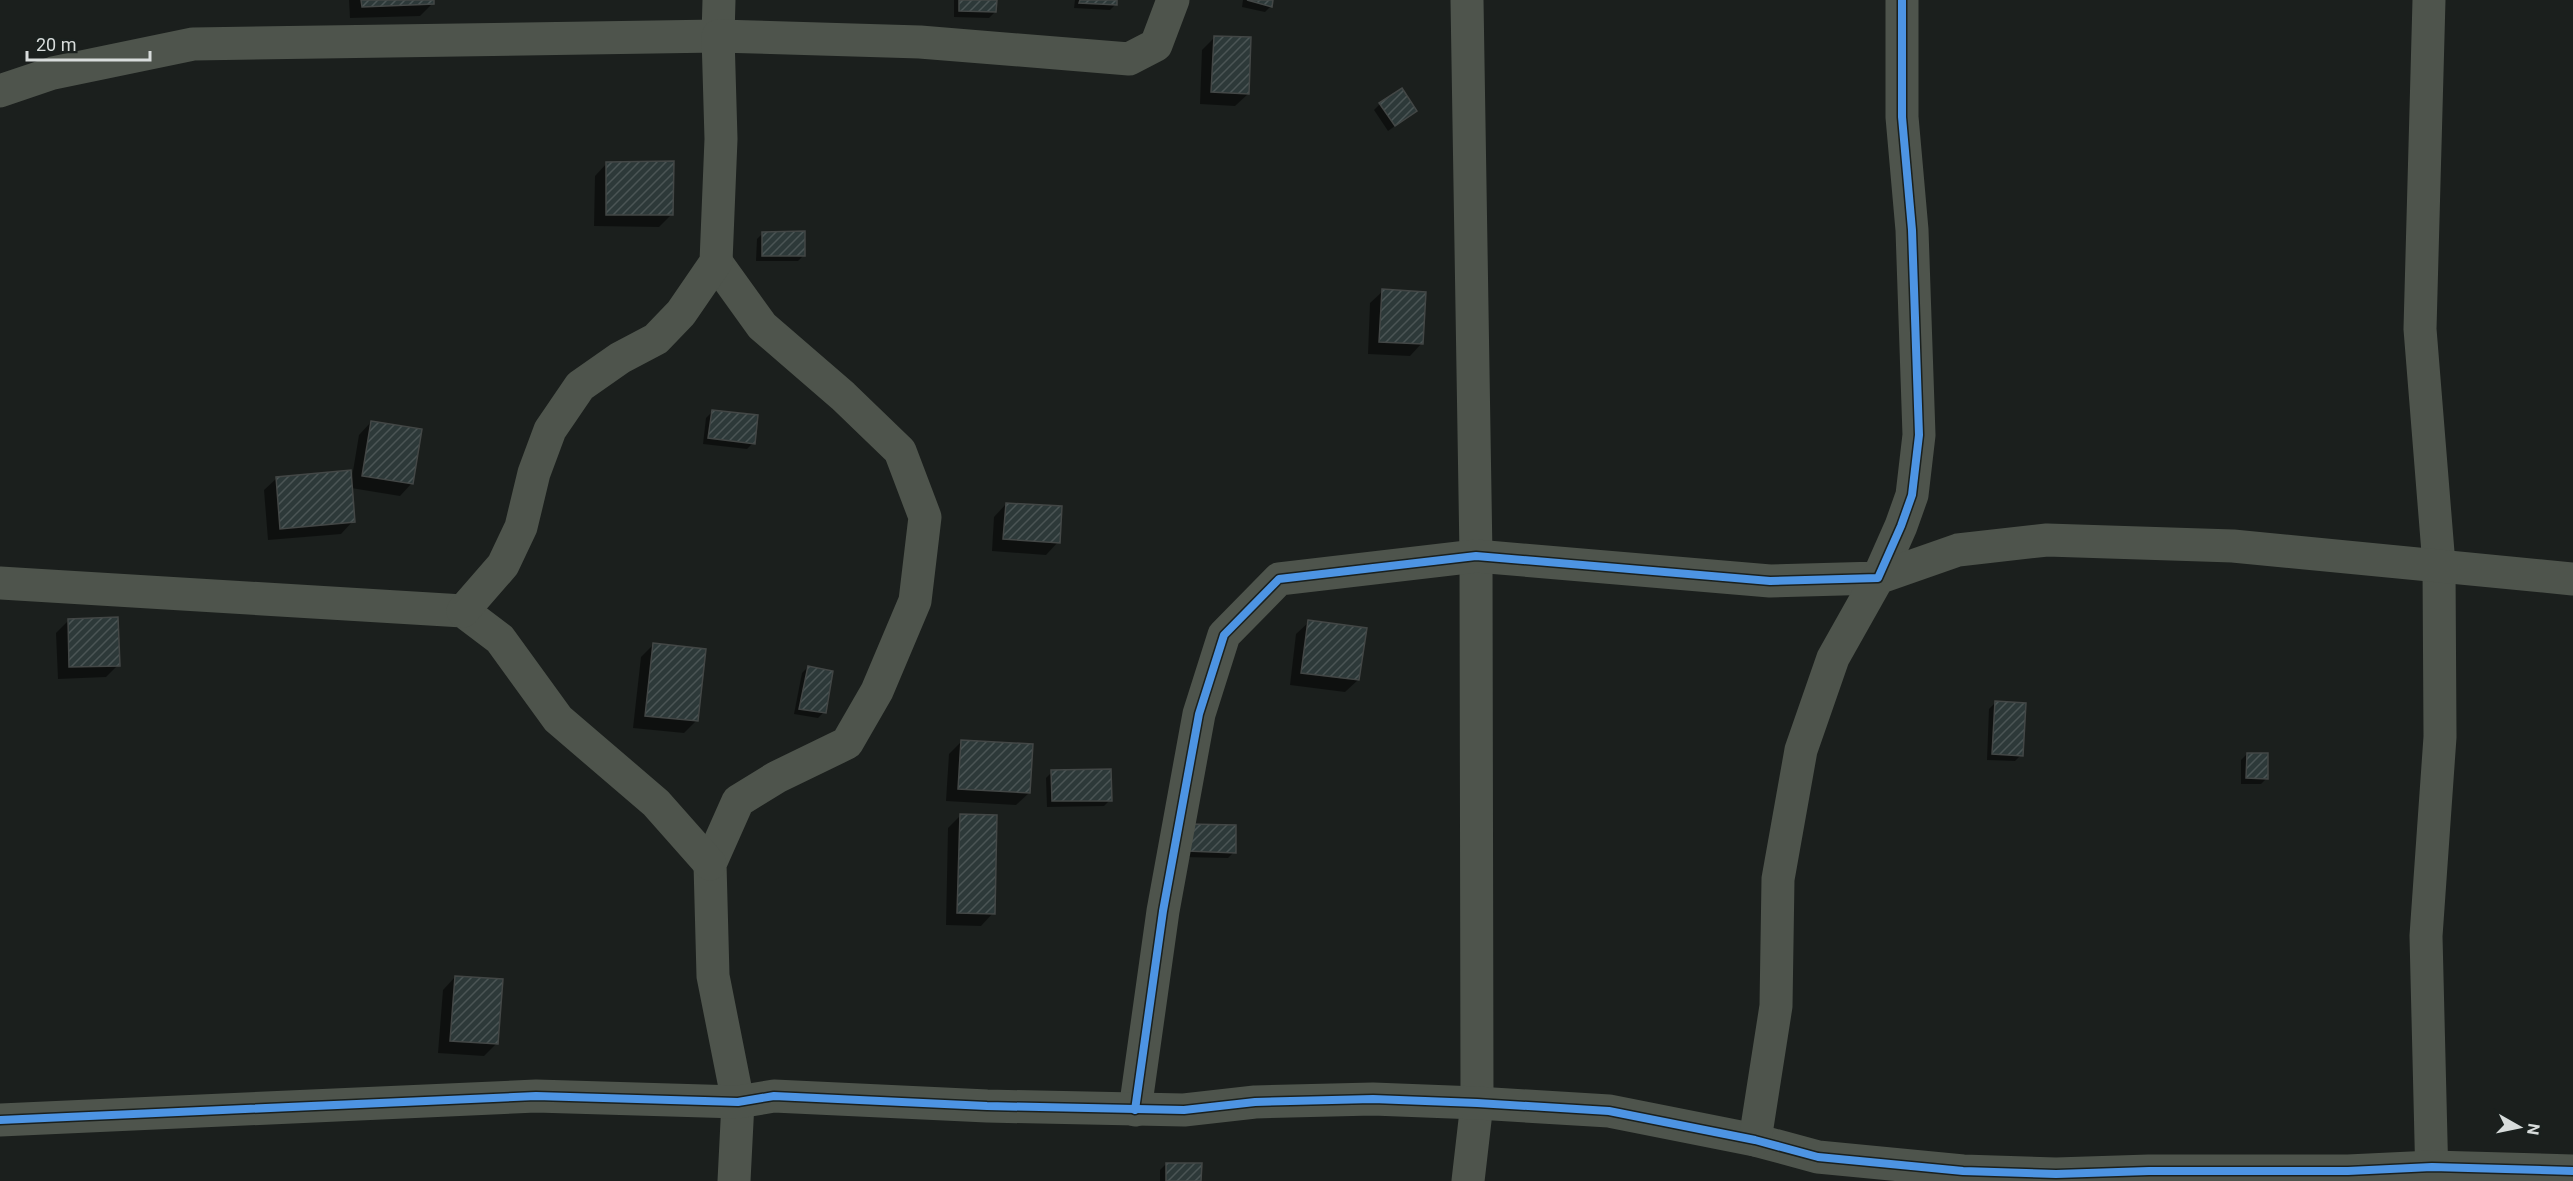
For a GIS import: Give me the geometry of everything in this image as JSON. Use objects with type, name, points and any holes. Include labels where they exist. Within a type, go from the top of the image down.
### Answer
[{"type":"street","points":[[463,610],[503,565],[521,527],[534,473],[550,430],[580,386],[620,358],[656,339],[681,313],[716,261],[721,139],[719,0]]},
{"type":"street","points":[[0,91],[53,73],[193,44],[718,36],[920,42],[1129,59],[1156,45],[1173,0]]},
{"type":"street","points":[[1467,0],[1476,556],[1477,1103],[1468,1181]]},
{"type":"street","points":[[1755,1140],[1776,1006],[1778,879],[1801,750],[1833,658],[1878,578],[1912,495],[1919,435],[1912,230],[1902,117],[1902,0]]},
{"type":"street","points":[[2429,0],[2420,329],[2439,565],[2440,737],[2426,936],[2432,1174]]},
{"type":"street","points":[[716,261],[762,326],[843,396],[900,451],[925,517],[915,601],[877,691],[847,743],[777,777],[738,801],[711,864],[713,976],[738,1102],[734,1181]]},
{"type":"street","points":[[1135,1110],[1163,911],[1197,726],[1224,635],[1279,579],[1476,556],[1770,581],[1878,578],[1958,550],[2047,540],[2233,546],[2573,579]]},
{"type":"street","points":[[0,583],[463,610],[500,639],[558,719],[656,803],[711,864]]},
{"type":"street","points":[[0,1120],[536,1096],[738,1102],[774,1096],[1135,1110],[1184,1110],[1255,1102],[1373,1099],[1609,1111],[1755,1140],[1818,1157],[1963,1171],[2056,1174],[2150,1171],[2348,1171],[2432,1174],[2573,1171]]},
{"type":"building","points":[[361,0],[434,0],[434,4],[362,7]]},
{"type":"building","points":[[959,0],[997,0],[996,12],[959,11]]},
{"type":"building","points":[[1080,0],[1117,0],[1117,5],[1079,3]]},
{"type":"building","points":[[1247,0],[1273,0],[1272,7]]},
{"type":"building","points":[[1214,36],[1251,37],[1249,94],[1211,92]]},
{"type":"building","points":[[1402,88],[1417,111],[1395,126],[1379,103]]},
{"type":"building","points":[[674,161],[673,215],[606,215],[606,162]]},
{"type":"building","points":[[805,231],[805,256],[762,256],[762,232]]},
{"type":"building","points":[[1382,289],[1426,292],[1423,344],[1379,342]]},
{"type":"building","points":[[712,410],[758,415],[755,444],[708,438]]},
{"type":"building","points":[[371,421],[422,429],[413,484],[362,476]]},
{"type":"building","points":[[351,470],[355,522],[280,529],[276,477]]},
{"type":"building","points":[[1006,503],[1062,506],[1060,543],[1003,539]]},
{"type":"building","points":[[118,617],[120,666],[69,667],[68,619]]},
{"type":"building","points":[[1308,620],[1367,628],[1359,680],[1301,673]]},
{"type":"building","points":[[653,643],[706,649],[698,721],[645,716]]},
{"type":"building","points":[[808,666],[833,671],[826,713],[799,709]]},
{"type":"building","points":[[1995,701],[2026,703],[2023,756],[1992,754]]},
{"type":"building","points":[[961,740],[1033,744],[1030,793],[958,789]]},
{"type":"building","points":[[2247,753],[2268,753],[2268,779],[2246,778]]},
{"type":"building","points":[[1111,769],[1112,801],[1052,801],[1051,770]]},
{"type":"building","points":[[960,814],[997,815],[995,914],[957,913]]},
{"type":"building","points":[[1188,824],[1236,825],[1236,853],[1187,851]]},
{"type":"building","points":[[455,976],[503,979],[498,1044],[450,1041]]},
{"type":"building","points":[[1166,1163],[1202,1163],[1201,1181],[1166,1181]]},
{"type":"cycle path","points":[[1135,1110],[1163,911],[1199,714],[1224,635],[1279,579],[1476,556],[1770,581],[1878,578],[1912,495],[1919,435],[1912,230],[1902,117],[1902,0]]},
{"type":"cycle path","points":[[0,1120],[536,1096],[738,1102],[774,1096],[987,1106],[1184,1110],[1255,1102],[1373,1099],[1609,1111],[1755,1140],[1818,1157],[1963,1171],[2056,1174],[2149,1171],[2348,1171],[2432,1167],[2573,1171]]}]
